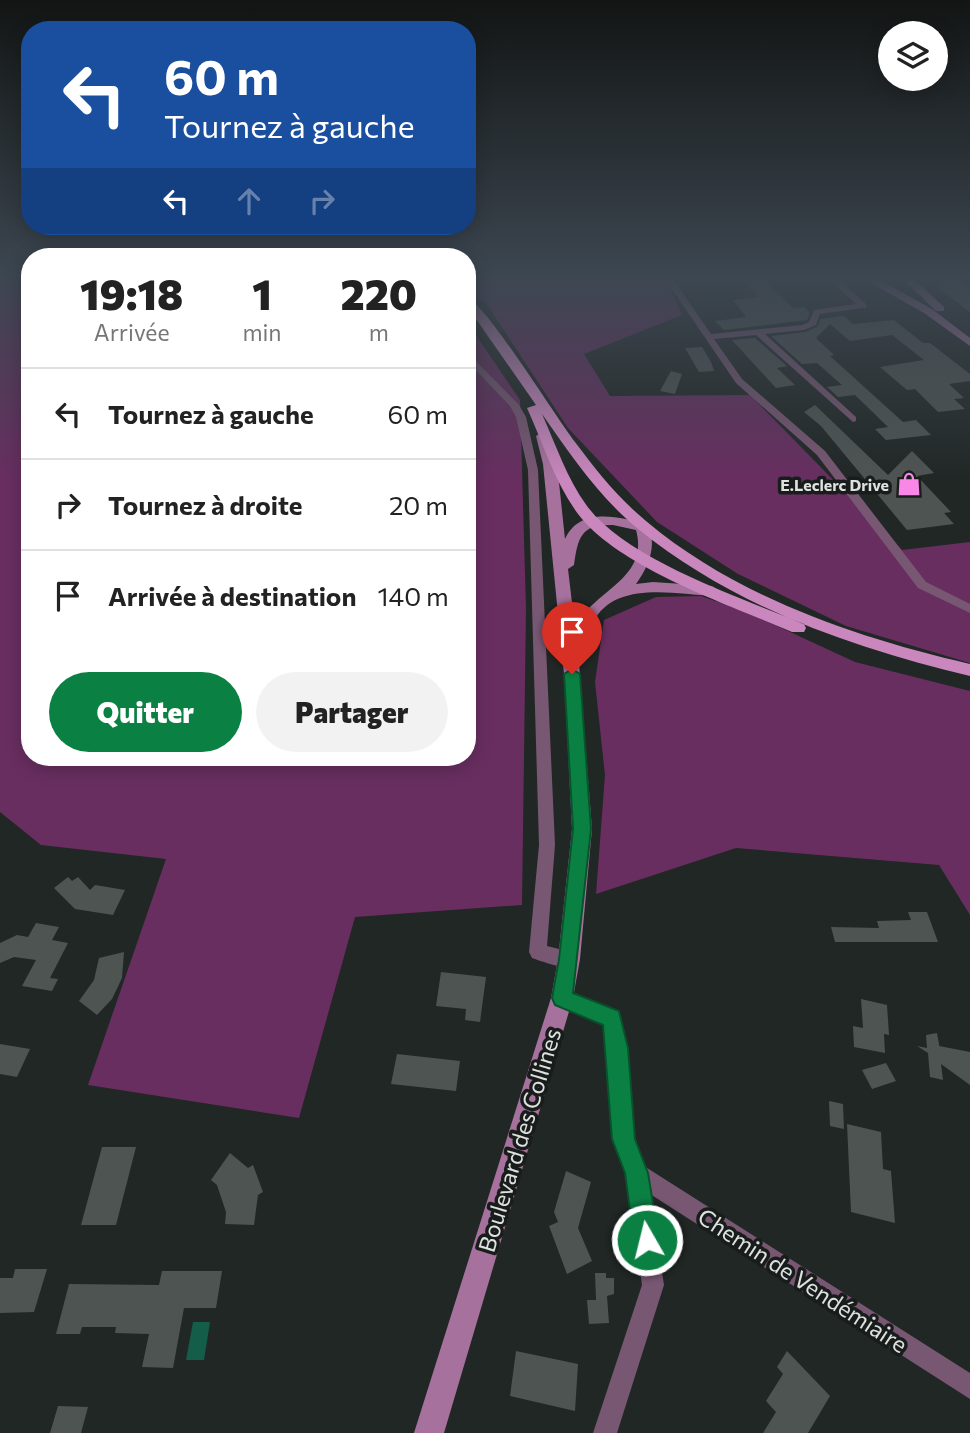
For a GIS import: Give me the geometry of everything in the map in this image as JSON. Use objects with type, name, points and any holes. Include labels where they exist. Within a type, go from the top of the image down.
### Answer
[{"type":"main road","points":[[500,346],[580,458],[642,527],[703,566],[792,613],[871,645],[970,670]]},
{"type":"main road","points":[[513,363],[573,492],[592,521],[643,556],[713,592],[808,632],[887,659],[970,681]]},
{"type":"street","points":[[714,346],[746,389],[795,427],[821,453],[922,585],[970,609]]},
{"type":"street","points":[[773,346],[853,419]]},
{"type":"street","points":[[476,365],[514,405],[521,417],[533,470],[547,845],[537,952],[569,959]]},
{"type":"street","points":[[534,409],[550,464],[572,674]]},
{"type":"street","points":[[561,581],[567,572],[572,535],[579,526],[592,521],[615,520],[642,527],[646,536],[643,556],[632,581],[592,612],[582,628],[572,674]]},
{"type":"street","points":[[621,591],[653,587],[713,592]]},
{"type":"street","name":"Boulevard des Collines","points":[[429,1433],[562,998],[569,959],[582,829],[572,674]]},
{"type":"street","points":[[562,998],[612,1018],[617,1048],[623,1139],[637,1173],[653,1285],[605,1433]]},
{"type":"street","name":"Chemin de Vendémiaire","points":[[637,1173],[970,1387]]},
{"type":"shaded area","points":[[0,346],[21,346],[21,766],[476,766],[476,346],[483,346],[520,400],[526,608],[522,905],[355,917],[299,1118],[88,1085],[166,859],[41,845],[0,812]]},
{"type":"shaded area","points":[[514,346],[604,346],[584,354],[610,396],[750,395],[902,550],[970,542],[970,663],[846,626],[738,574],[657,522],[568,428]]},
{"type":"shaded area","points":[[701,596],[749,613],[855,662],[970,691],[970,915],[939,865],[736,848],[596,894],[605,775],[595,682],[604,620],[656,597]]},
{"type":"shaded area","points":[[193,1322],[210,1322],[204,1360],[186,1360]]},
{"type":"building","points":[[737,346],[764,346],[787,366],[777,368],[795,385],[776,388]]},
{"type":"building","points":[[782,346],[824,346],[834,355],[830,356],[903,422],[916,420],[931,435],[886,440],[875,429],[888,427],[855,395],[838,397],[827,387],[842,385],[817,363],[802,364]]},
{"type":"building","points":[[906,346],[934,346],[970,374],[970,381],[949,384],[964,398],[954,399],[965,409],[938,412],[915,389],[907,390],[880,367],[924,360]]},
{"type":"building","points":[[702,347],[714,371],[699,372],[685,348]]},
{"type":"building","points":[[671,371],[682,374],[675,394],[660,391]]},
{"type":"building","points":[[815,405],[888,475],[912,451],[934,473],[917,476],[951,512],[944,513],[954,524],[907,530],[821,426],[804,412]]},
{"type":"building","points":[[68,877],[72,881],[78,877],[90,890],[95,885],[125,890],[113,915],[75,909],[54,888]]},
{"type":"building","points":[[908,912],[927,912],[938,942],[835,942],[831,927],[879,928],[877,921],[911,920]]},
{"type":"building","points":[[36,923],[59,927],[52,940],[68,943],[50,978],[58,979],[52,991],[22,986],[36,960],[14,957],[0,963],[0,943],[17,935],[28,937]]},
{"type":"building","points":[[124,952],[122,978],[112,999],[97,1015],[79,1001],[94,980],[99,958]]},
{"type":"building","points":[[441,972],[486,977],[480,1022],[465,1020],[466,1009],[436,1006]]},
{"type":"building","points":[[861,999],[887,1005],[889,1035],[884,1034],[885,1053],[854,1047],[853,1026],[863,1028]]},
{"type":"building","points":[[937,1033],[939,1046],[970,1052],[970,1085],[941,1064],[943,1080],[930,1077],[928,1053],[917,1046],[927,1048],[926,1035]]},
{"type":"building","points":[[0,1044],[30,1049],[17,1077],[0,1074]]},
{"type":"building","points":[[397,1054],[460,1061],[456,1091],[391,1084]]},
{"type":"building","points":[[886,1063],[896,1081],[872,1089],[862,1070]]},
{"type":"building","points":[[829,1101],[843,1104],[844,1129],[830,1126]]},
{"type":"building","points":[[847,1124],[881,1132],[883,1169],[891,1171],[895,1223],[851,1212]]},
{"type":"building","points":[[102,1147],[136,1147],[116,1225],[81,1225]]},
{"type":"building","points":[[230,1153],[248,1168],[253,1165],[263,1192],[258,1195],[254,1225],[225,1224],[226,1212],[217,1185],[211,1180]]},
{"type":"building","points":[[566,1171],[591,1182],[578,1228],[592,1261],[567,1274],[549,1226],[558,1222],[554,1212]]},
{"type":"building","points":[[15,1269],[47,1269],[34,1312],[0,1313],[0,1278],[13,1278]]},
{"type":"building","points":[[162,1271],[222,1271],[216,1308],[184,1308],[173,1368],[142,1367],[149,1334],[115,1333],[116,1327],[82,1327],[80,1334],[56,1334],[69,1284],[159,1285]]},
{"type":"building","points":[[595,1273],[606,1273],[606,1278],[614,1278],[614,1294],[607,1296],[609,1323],[589,1324],[587,1300],[596,1300]]},
{"type":"building","points":[[516,1351],[578,1364],[575,1411],[510,1396]]},
{"type":"building","points":[[787,1351],[830,1396],[808,1433],[763,1433],[776,1412],[766,1401],[783,1374],[777,1367]]},
{"type":"building","points":[[58,1406],[88,1407],[81,1433],[50,1433]]},
{"type":"place","name":"E.Leclerc Drive","points":[[909,484]]},
{"type":"route","points":[[572,674],[582,829],[569,959],[562,998],[612,1018],[617,1048],[623,1139],[637,1173],[647,1240]]}]
